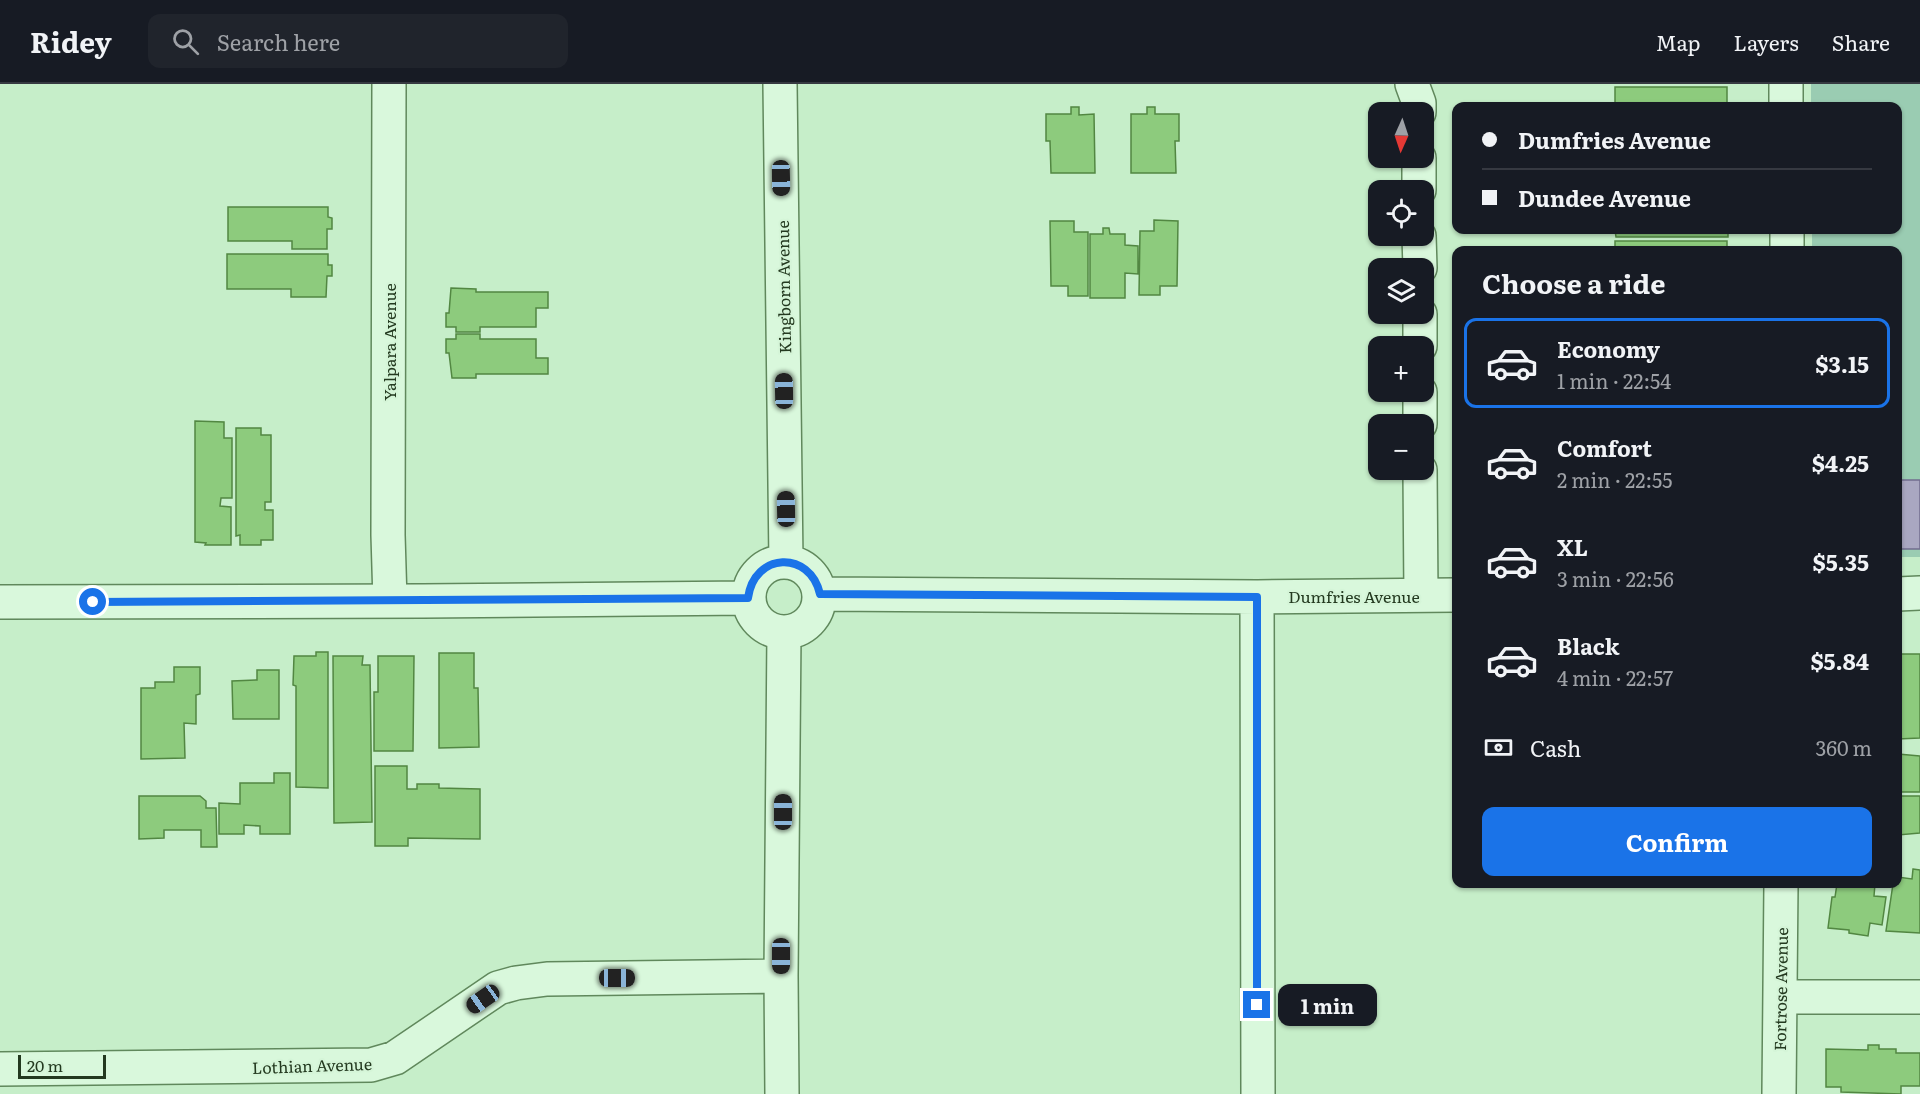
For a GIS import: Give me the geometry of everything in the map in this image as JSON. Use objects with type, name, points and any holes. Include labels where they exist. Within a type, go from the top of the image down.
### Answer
[{"type":"street","name":"Yalpara Avenue","points":[[390,84],[388,535],[390,601]]},
{"type":"street","name":"Kingborn Avenue","points":[[780,84],[786,562]]},
{"type":"street","points":[[1412,84],[1419,102]]},
{"type":"street","points":[[1786,84],[1786,102]]},
{"type":"street","points":[[1420,480],[1421,596]]},
{"type":"street","points":[[786,562],[796,564],[811,574],[820,594],[815,614],[807,624],[797,631],[769,630],[758,621],[750,608],[748,598],[753,580],[761,570],[770,565],[786,562]]},
{"type":"street","points":[[1902,594],[1920,593]]},
{"type":"street","name":"Dumfries Avenue","points":[[820,594],[1257,597],[1452,595]]},
{"type":"street","points":[[1257,597],[1257,1094]]},
{"type":"street","points":[[0,602],[748,598]]},
{"type":"street","points":[[782,1094],[784,632]]},
{"type":"street","name":"Fortrose Avenue","points":[[1779,1094],[1781,888]]},
{"type":"street","name":"Lothian Avenue","points":[[0,1069],[371,1065],[395,1058],[498,988],[516,983],[547,978],[781,976]]},
{"type":"street","points":[[1780,997],[1920,997]]},
{"type":"green space","points":[[1811,84],[1920,84],[1920,557],[1902,557],[1902,246],[1812,246],[1812,234],[1902,234],[1902,102],[1811,102]]},
{"type":"water","points":[[1902,480],[1920,480],[1920,549],[1902,549]]},
{"type":"building","points":[[1615,87],[1727,87],[1727,102],[1615,102]]},
{"type":"building","points":[[1071,107],[1079,107],[1079,115],[1094,114],[1095,173],[1051,173],[1050,141],[1046,141],[1046,114],[1071,114]]},
{"type":"building","points":[[1147,107],[1155,107],[1155,114],[1179,114],[1179,141],[1175,141],[1176,173],[1131,173],[1131,114],[1147,114]]},
{"type":"building","points":[[228,207],[328,207],[328,217],[332,218],[332,229],[327,229],[327,249],[292,249],[292,241],[228,241]]},
{"type":"building","points":[[1154,220],[1178,221],[1177,286],[1160,286],[1160,295],[1139,295],[1140,231],[1154,231]]},
{"type":"building","points":[[1050,221],[1074,221],[1074,232],[1088,232],[1088,296],[1068,296],[1068,286],[1051,286]]},
{"type":"building","points":[[1103,228],[1109,228],[1110,234],[1125,234],[1125,245],[1138,246],[1138,274],[1125,273],[1125,298],[1090,298],[1090,234],[1103,234]]},
{"type":"building","points":[[1616,234],[1728,234],[1728,237],[1616,237]]},
{"type":"building","points":[[1615,241],[1727,241],[1727,246],[1615,246]]},
{"type":"building","points":[[227,254],[328,254],[328,265],[332,265],[332,276],[327,276],[326,297],[291,297],[291,289],[227,289]]},
{"type":"building","points":[[451,288],[476,289],[476,292],[548,292],[548,308],[536,308],[536,327],[480,327],[480,332],[456,332],[456,327],[446,327]]},
{"type":"building","points":[[456,334],[480,334],[480,339],[536,339],[536,358],[548,358],[548,374],[476,374],[476,378],[452,378],[449,353],[446,353],[446,339],[456,339]]},
{"type":"building","points":[[195,421],[224,422],[224,438],[232,438],[232,498],[221,498],[220,506],[231,507],[231,545],[205,545],[206,543],[195,542]]},
{"type":"building","points":[[236,428],[261,428],[261,435],[271,435],[271,502],[265,502],[265,510],[273,510],[273,540],[261,540],[261,545],[240,545],[240,535],[236,536]]},
{"type":"building","points":[[316,652],[328,652],[328,788],[296,787],[294,656],[316,656]]},
{"type":"building","points":[[439,653],[474,653],[474,688],[478,688],[479,747],[439,748]]},
{"type":"building","points":[[1902,654],[1920,654],[1920,738],[1902,739]]},
{"type":"building","points":[[333,656],[363,656],[362,665],[370,665],[372,822],[334,823]]},
{"type":"building","points":[[378,656],[414,656],[413,751],[374,751],[374,692],[378,692]]},
{"type":"building","points":[[174,667],[200,667],[200,694],[196,695],[196,724],[184,723],[185,758],[141,759],[141,688],[155,688],[155,682],[174,682]]},
{"type":"building","points":[[257,670],[279,670],[279,719],[233,719],[232,681],[257,680]]},
{"type":"building","points":[[1902,754],[1920,756],[1920,792],[1902,792]]},
{"type":"building","points":[[375,766],[407,766],[407,789],[417,789],[417,784],[439,784],[439,788],[480,789],[480,839],[408,838],[408,846],[375,846]]},
{"type":"building","points":[[274,773],[290,773],[290,834],[260,834],[260,826],[244,825],[244,834],[219,834],[219,803],[240,804],[240,783],[274,783]]},
{"type":"building","points":[[139,796],[200,796],[206,801],[206,808],[216,808],[217,847],[201,847],[201,830],[164,830],[164,838],[139,839]]},
{"type":"building","points":[[1902,796],[1920,796],[1920,833],[1902,835]]},
{"type":"building","points":[[1913,869],[1920,870],[1920,933],[1886,931],[1892,888],[1902,888],[1902,878],[1912,879]]},
{"type":"building","points":[[1836,888],[1875,888],[1874,896],[1886,897],[1882,925],[1870,923],[1868,936],[1849,933],[1849,930],[1828,928],[1832,897],[1835,897]]},
{"type":"building","points":[[1868,1045],[1879,1045],[1879,1049],[1896,1049],[1896,1053],[1920,1053],[1920,1086],[1901,1086],[1901,1094],[1841,1092],[1841,1087],[1826,1087],[1826,1049],[1868,1050]]},
{"type":"route","points":[[93,602],[748,598],[749,588],[761,570],[770,565],[786,562],[796,564],[811,574],[820,594],[1257,597],[1257,1005]]}]
